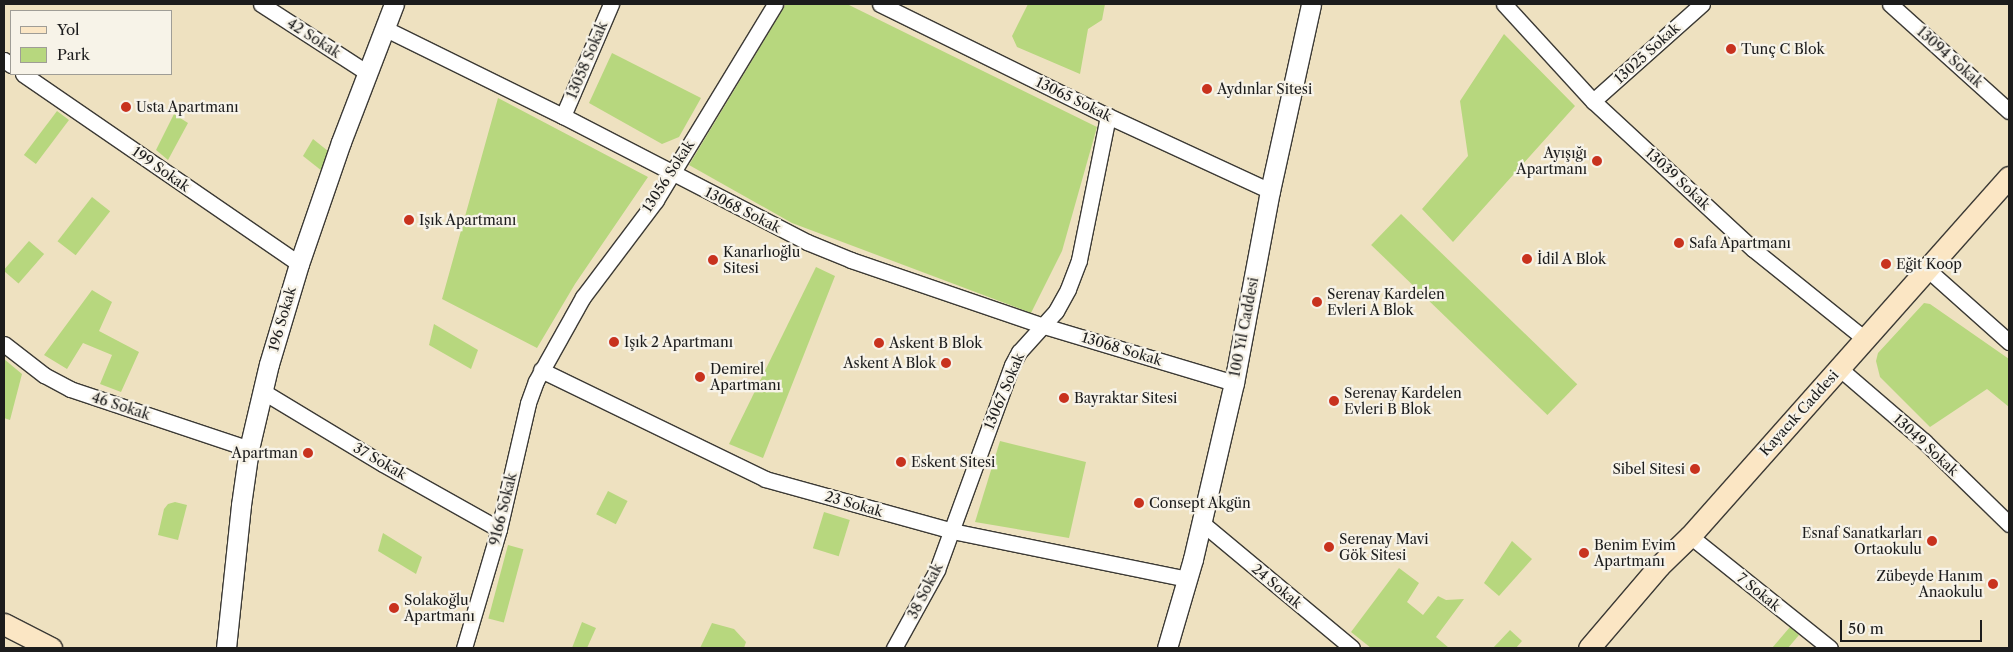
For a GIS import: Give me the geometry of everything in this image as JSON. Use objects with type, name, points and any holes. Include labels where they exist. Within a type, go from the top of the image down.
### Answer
[{"type":"main road","name":"Kayacık Caddesi","points":[[1589,648],[1659,566],[1690,536],[2009,177]]},
{"type":"main road","points":[[4,624],[51,648]]},
{"type":"street","name":"42 Sokak","points":[[261,4],[366,72]]},
{"type":"street","name":"196 Sokak","points":[[226,648],[241,505],[249,449],[262,391],[299,264],[366,72],[394,4]]},
{"type":"street","name":"13058 Sokak","points":[[563,116],[611,4]]},
{"type":"street","name":"13056 Sokak","points":[[541,370],[583,297],[656,200],[775,4]]},
{"type":"street","name":"13065 Sokak","points":[[880,4],[1108,116],[1270,191]]},
{"type":"street","name":"100 Yıl Caddesi","points":[[1166,648],[1188,580],[1234,383],[1270,191],[1311,4]]},
{"type":"street","name":"13039 Sokak","points":[[1504,4],[1593,101],[1753,249],[1865,339]]},
{"type":"street","name":"13025 Sokak","points":[[1593,101],[1702,4]]},
{"type":"street","name":"13094 Sokak","points":[[1890,4],[2009,111]]},
{"type":"street","name":"13068 Sokak","points":[[384,28],[563,116],[807,242],[842,257],[1044,326],[1234,383]]},
{"type":"street","name":"199 Sokak","points":[[25,75],[299,264]]},
{"type":"street","name":"13067 Sokak","points":[[952,531],[1012,365],[1019,352],[1056,311],[1068,290],[1079,260],[1108,116]]},
{"type":"street","points":[[1927,269],[2009,342]]},
{"type":"street","name":"46 Sokak","points":[[4,344],[37,370],[70,389],[249,449]]},
{"type":"street","name":"13049 Sokak","points":[[1839,368],[1924,441],[2009,524]]},
{"type":"street","name":"9166 Sokak","points":[[464,648],[500,529],[528,403],[541,370]]},
{"type":"street","name":"23 Sokak","points":[[541,370],[765,478],[952,531],[1188,580]]},
{"type":"street","name":"37 Sokak","points":[[262,391],[384,464],[500,529]]},
{"type":"street","name":"24 Sokak","points":[[1202,523],[1352,648]]},
{"type":"street","name":"38 Sokak","points":[[894,648],[937,570],[952,531]]},
{"type":"street","name":"7 Sokak","points":[[1690,536],[1830,648]]},
{"type":"green space","points":[[786,4],[847,4],[1097,127],[1062,251],[1031,313],[792,223],[689,165]]},
{"type":"green space","points":[[1028,4],[1105,4],[1102,20],[1088,29],[1080,74],[1017,47],[1012,36]]},
{"type":"green space","points":[[1504,34],[1575,106],[1453,242],[1422,209],[1468,156],[1460,101]]},
{"type":"green space","points":[[612,53],[701,98],[679,137],[662,144],[589,103]]},
{"type":"green space","points":[[498,98],[648,177],[575,284],[537,348],[442,299]]},
{"type":"green space","points":[[57,111],[69,120],[36,164],[24,155]]},
{"type":"green space","points":[[174,114],[188,123],[168,160],[156,150]]},
{"type":"green space","points":[[313,139],[328,151],[322,171],[303,156]]},
{"type":"green space","points":[[92,197],[110,211],[76,255],[58,241]]},
{"type":"green space","points":[[1401,214],[1577,384],[1547,415],[1371,245]]},
{"type":"green space","points":[[29,241],[44,254],[19,284],[4,270]]},
{"type":"green space","points":[[816,267],[835,276],[763,458],[729,444]]},
{"type":"green space","points":[[92,290],[112,302],[99,331],[139,352],[121,392],[100,384],[112,355],[83,343],[67,369],[44,355]]},
{"type":"green space","points":[[1924,303],[1930,304],[2009,359],[2009,407],[1987,389],[1930,427],[1880,377],[1876,361],[1878,353]]},
{"type":"green space","points":[[434,324],[478,350],[471,369],[429,345]]},
{"type":"green space","points":[[4,359],[22,374],[10,420],[4,418]]},
{"type":"green space","points":[[1000,441],[1086,462],[1069,538],[975,522]]},
{"type":"green space","points":[[608,491],[628,501],[616,524],[596,514]]},
{"type":"green space","points":[[175,502],[187,505],[178,540],[158,535],[164,509],[168,504]]},
{"type":"green space","points":[[824,512],[850,520],[839,556],[813,548]]},
{"type":"green space","points":[[383,533],[422,557],[416,574],[378,551]]},
{"type":"green space","points":[[1512,541],[1532,559],[1499,596],[1484,583]]},
{"type":"green space","points":[[508,545],[523,549],[504,623],[488,618]]},
{"type":"green space","points":[[1399,568],[1419,583],[1407,602],[1423,615],[1438,596],[1446,600],[1464,599],[1436,637],[1449,648],[1371,648],[1351,632]]},
{"type":"green space","points":[[582,622],[596,628],[587,648],[572,648]]},
{"type":"green space","points":[[712,623],[734,629],[746,642],[744,648],[700,648]]},
{"type":"green space","points":[[1790,627],[1799,635],[1788,648],[1772,648]]},
{"type":"green space","points":[[1510,630],[1522,641],[1516,648],[1493,648]]},
{"type":"place","name":"Tunç C Blok","points":[[1731,49]]},
{"type":"place","name":"Aydınlar Sitesi","points":[[1207,89]]},
{"type":"place","name":"Usta Apartmanı","points":[[126,107]]},
{"type":"place","name":"Ayışığı Apartmanı","points":[[1597,161]]},
{"type":"place","name":"Işık Apartmanı","points":[[409,220]]},
{"type":"place","name":"Safa Apartmanı","points":[[1679,243]]},
{"type":"place","name":"İdil A Blok","points":[[1527,259]]},
{"type":"place","name":"Kanarlıoğlu Sitesi","points":[[713,260]]},
{"type":"place","name":"Eğit Koop","points":[[1886,264]]},
{"type":"place","name":"Serenay Kardelen Evleri A Blok","points":[[1317,302]]},
{"type":"place","name":"Işık 2 Apartmanı","points":[[614,342]]},
{"type":"place","name":"Askent B Blok","points":[[879,343]]},
{"type":"place","name":"Askent A Blok","points":[[946,363]]},
{"type":"place","name":"Demirel Apartmanı","points":[[700,377]]},
{"type":"place","name":"Bayraktar Sitesi","points":[[1064,398]]},
{"type":"place","name":"Serenay Kardelen Evleri B Blok","points":[[1334,401]]},
{"type":"place","name":"Apartman","points":[[308,453]]},
{"type":"place","name":"Eskent Sitesi","points":[[901,462]]},
{"type":"place","name":"Sibel Sitesi","points":[[1695,469]]},
{"type":"place","name":"Consept Akgün","points":[[1139,503]]},
{"type":"place","name":"Esnaf Sanatkarları Ortaokulu","points":[[1932,541]]},
{"type":"place","name":"Serenay Mavi Gök Sitesi","points":[[1329,547]]},
{"type":"place","name":"Benim Evim Apartmanı","points":[[1584,553]]},
{"type":"place","name":"Zübeyde Hanım Anaokulu","points":[[1993,584]]},
{"type":"place","name":"Solakoğlu Apartmanı","points":[[394,608]]}]
